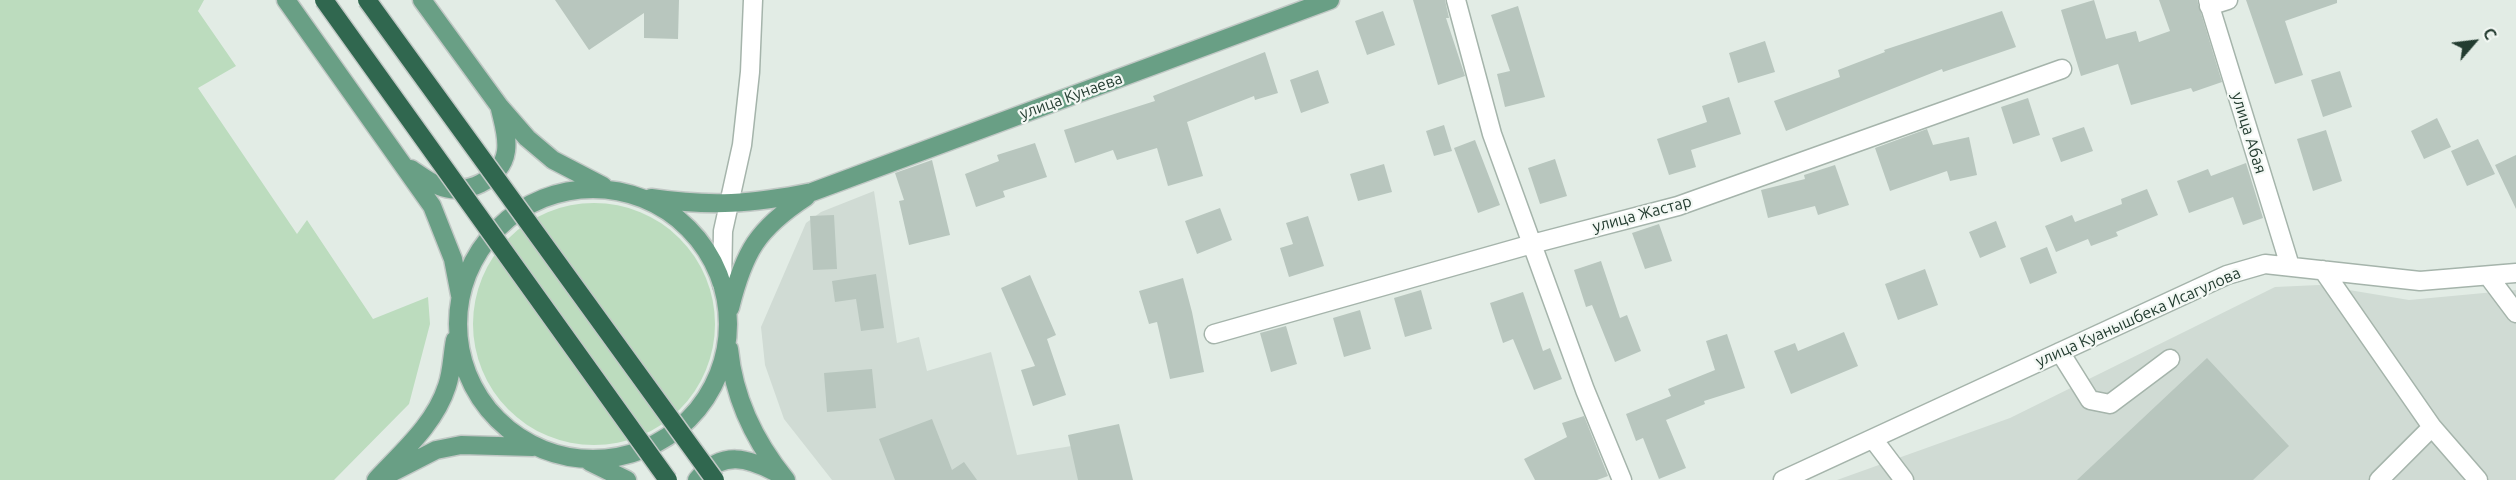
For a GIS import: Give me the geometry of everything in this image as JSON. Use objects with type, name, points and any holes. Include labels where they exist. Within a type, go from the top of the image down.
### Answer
[{"type":"highway","points":[[324,0],[668,480]]},
{"type":"highway","points":[[367,0],[715,480]]},
{"type":"main road","points":[[286,0],[432,206],[444,232],[461,296]]},
{"type":"main road","points":[[422,0],[500,107],[527,138],[553,160],[613,190]]},
{"type":"main road","name":"улица Кунаева","points":[[813,192],[1330,0]]},
{"type":"main road","points":[[404,165],[440,187],[460,191],[474,187],[499,166],[506,153],[500,107]]},
{"type":"main road","points":[[377,480],[427,425],[438,407],[447,386],[461,296],[470,268],[484,243],[504,222],[520,211],[555,194],[584,189],[613,190],[637,196],[727,204],[758,203],[813,192]]},
{"type":"main road","points":[[728,317],[739,272],[758,235],[782,212],[813,192]]},
{"type":"main road","points":[[637,196],[665,210],[690,230],[710,255],[722,285],[736,389],[747,419],[761,446],[785,478]]},
{"type":"main road","points":[[458,320],[461,352],[471,382],[488,409],[510,431],[537,448],[561,456],[586,460],[615,458],[643,450],[676,431],[691,418],[709,395],[721,369],[728,340]]},
{"type":"main road","points":[[377,480],[436,450],[460,445],[537,448]]},
{"type":"main road","points":[[697,480],[713,465],[732,459],[754,461],[785,478]]},
{"type":"main road","points":[[586,460],[627,480]]},
{"type":"street","points":[[722,285],[723,231],[727,204],[742,145],[750,72],[753,0]]},
{"type":"street","points":[[1456,0],[1492,134],[1585,390],[1622,480]]},
{"type":"street","points":[[2208,3],[2228,0]]},
{"type":"street","name":"улица Абая","points":[[2208,3],[2290,266]]},
{"type":"street","name":"улица Жастар","points":[[1214,334],[1532,244],[1678,206],[2062,69]]},
{"type":"street","name":"улица Куанышбека Исагулова","points":[[1783,480],[2227,275],[2265,264],[2420,281],[2516,273]]},
{"type":"street","points":[[2323,270],[2432,427],[2478,480]]},
{"type":"street","points":[[2489,277],[2516,313]]},
{"type":"street","points":[[2060,352],[2090,400],[2110,404],[2170,359]]},
{"type":"street","points":[[2379,480],[2432,427]]},
{"type":"street","points":[[1873,439],[1904,480]]},
{"type":"shaded area","points":[[874,191],[897,343],[919,337],[927,371],[991,352],[1017,455],[1120,438],[1130,480],[832,480],[784,419],[765,365],[761,327],[806,223],[821,212]]},
{"type":"shaded area","points":[[2319,285],[2409,300],[2516,290],[2516,480],[1837,480],[2010,418],[2275,287]]},
{"type":"green space","points":[[0,0],[204,0],[198,11],[236,66],[198,88],[297,234],[307,220],[373,319],[428,297],[430,324],[409,404],[334,480],[0,480]]},
{"type":"green space","points":[[594,203],[618,205],[640,212],[661,223],[680,238],[695,257],[706,278],[713,300],[715,324],[713,348],[706,370],[695,391],[680,410],[661,425],[640,436],[618,443],[594,445],[570,443],[548,436],[527,425],[508,410],[493,391],[482,370],[475,348],[473,324],[475,300],[482,278],[493,257],[508,238],[527,223],[548,212],[570,205]]},
{"type":"building","points":[[555,0],[679,0],[678,39],[644,38],[644,13],[589,50]]},
{"type":"building","points":[[1413,0],[1445,0],[1449,18],[1446,18],[1465,76],[1438,85]]},
{"type":"building","points":[[2094,0],[2106,39],[2136,31],[2139,42],[2170,31],[2159,0],[2197,0],[2222,82],[2193,92],[2191,88],[2131,105],[2118,64],[2081,76],[2061,10]]},
{"type":"building","points":[[2246,0],[2337,0],[2337,3],[2285,21],[2303,75],[2275,84]]},
{"type":"building","points":[[1518,6],[1545,97],[1505,107],[1497,74],[1510,71],[1491,15]]},
{"type":"building","points":[[1383,11],[1395,45],[1367,55],[1355,21]]},
{"type":"building","points":[[2002,11],[2016,47],[1943,72],[1942,69],[1786,131],[1774,101],[1840,77],[1838,70],[1885,52],[1884,50]]},
{"type":"building","points":[[1765,41],[1775,72],[1738,83],[1729,53]]},
{"type":"building","points":[[1265,52],[1278,93],[1255,100],[1254,96],[1187,122],[1203,176],[1168,186],[1157,148],[1117,160],[1113,150],[1075,163],[1064,130],[1155,101],[1153,96]]},
{"type":"building","points":[[1318,70],[1329,103],[1301,113],[1290,80]]},
{"type":"building","points":[[2340,71],[2352,107],[2323,117],[2311,80]]},
{"type":"building","points":[[1729,97],[1741,134],[1691,150],[1696,167],[1669,175],[1657,139],[1707,122],[1702,106]]},
{"type":"building","points":[[2028,98],[2040,135],[2013,144],[2001,107]]},
{"type":"building","points":[[2437,118],[2451,147],[2424,159],[2411,131]]},
{"type":"building","points":[[1444,125],[1452,151],[1434,156],[1426,131]]},
{"type":"building","points":[[2084,127],[2093,151],[2061,162],[2052,138]]},
{"type":"building","points":[[1927,129],[1933,145],[1969,137],[1977,175],[1950,181],[1947,171],[1890,191],[1875,148]]},
{"type":"building","points":[[2326,130],[2342,181],[2313,191],[2297,139]]},
{"type":"building","points":[[2478,139],[2495,174],[2467,186],[2451,151]]},
{"type":"building","points":[[1475,140],[1500,205],[1478,213],[1454,148]]},
{"type":"building","points":[[1035,143],[1047,177],[1003,191],[1005,197],[976,207],[965,174],[999,161],[997,155]]},
{"type":"building","points":[[2516,155],[2516,209],[2495,165]]},
{"type":"building","points":[[1555,159],[1567,196],[1540,204],[1528,168]]},
{"type":"building","points":[[932,160],[950,235],[909,245],[899,201],[904,200],[895,173]]},
{"type":"building","points":[[2246,163],[2263,218],[2243,225],[2233,197],[2189,213],[2177,181],[2208,169],[2211,176]]},
{"type":"building","points":[[1384,164],[1392,192],[1358,201],[1350,174]]},
{"type":"building","points":[[1835,165],[1849,205],[1818,215],[1815,206],[1768,218],[1761,190],[1805,179],[1804,175]]},
{"type":"building","points":[[2147,189],[2158,215],[2116,232],[2118,236],[2091,246],[2088,239],[2056,252],[2045,226],[2072,215],[2075,222],[2122,204],[2121,199]]},
{"type":"building","points":[[1220,208],[1232,240],[1197,254],[1185,221]]},
{"type":"building","points":[[834,215],[837,269],[813,270],[810,216]]},
{"type":"building","points":[[1308,216],[1324,266],[1289,277],[1280,248],[1293,244],[1286,223]]},
{"type":"building","points":[[1996,221],[2006,247],[1980,258],[1969,232]]},
{"type":"building","points":[[1659,224],[1672,261],[1645,269],[1632,233]]},
{"type":"building","points":[[2047,247],[2057,273],[2030,284],[2020,258]]},
{"type":"building","points":[[1601,261],[1620,318],[1627,315],[1641,351],[1615,362],[1592,305],[1586,307],[1574,270]]},
{"type":"building","points":[[1925,269],[1938,305],[1898,320],[1885,284]]},
{"type":"building","points":[[876,274],[884,328],[861,331],[856,299],[835,302],[832,281]]},
{"type":"building","points":[[1030,275],[1056,335],[1047,339],[1066,395],[1033,406],[1021,370],[1035,366],[1001,288]]},
{"type":"building","points":[[1183,278],[1204,372],[1170,379],[1157,322],[1149,324],[1139,291]]},
{"type":"building","points":[[1421,290],[1432,329],[1405,337],[1394,298]]},
{"type":"building","points":[[1523,292],[1543,351],[1550,348],[1562,379],[1534,390],[1513,339],[1503,343],[1490,303]]},
{"type":"building","points":[[1360,310],[1371,349],[1344,357],[1333,318]]},
{"type":"building","points":[[1286,326],[1297,364],[1271,372],[1260,333]]},
{"type":"building","points":[[1844,332],[1858,366],[1791,394],[1774,351],[1795,343],[1798,351]]},
{"type":"building","points":[[1727,334],[1745,388],[1704,401],[1705,404],[1666,420],[1686,468],[1659,479],[1643,438],[1636,441],[1626,414],[1671,396],[1668,389],[1715,370],[1706,341]]},
{"type":"building","points":[[2207,358],[2289,446],[2253,480],[2077,480]]},
{"type":"building","points":[[872,369],[876,408],[827,412],[824,373]]},
{"type":"building","points":[[1584,416],[1608,476],[1597,480],[1535,480],[1524,459],[1567,437],[1562,423]]},
{"type":"building","points":[[932,419],[952,470],[964,462],[977,480],[895,480],[879,439]]},
{"type":"building","points":[[1119,424],[1133,480],[1078,480],[1068,435]]}]
